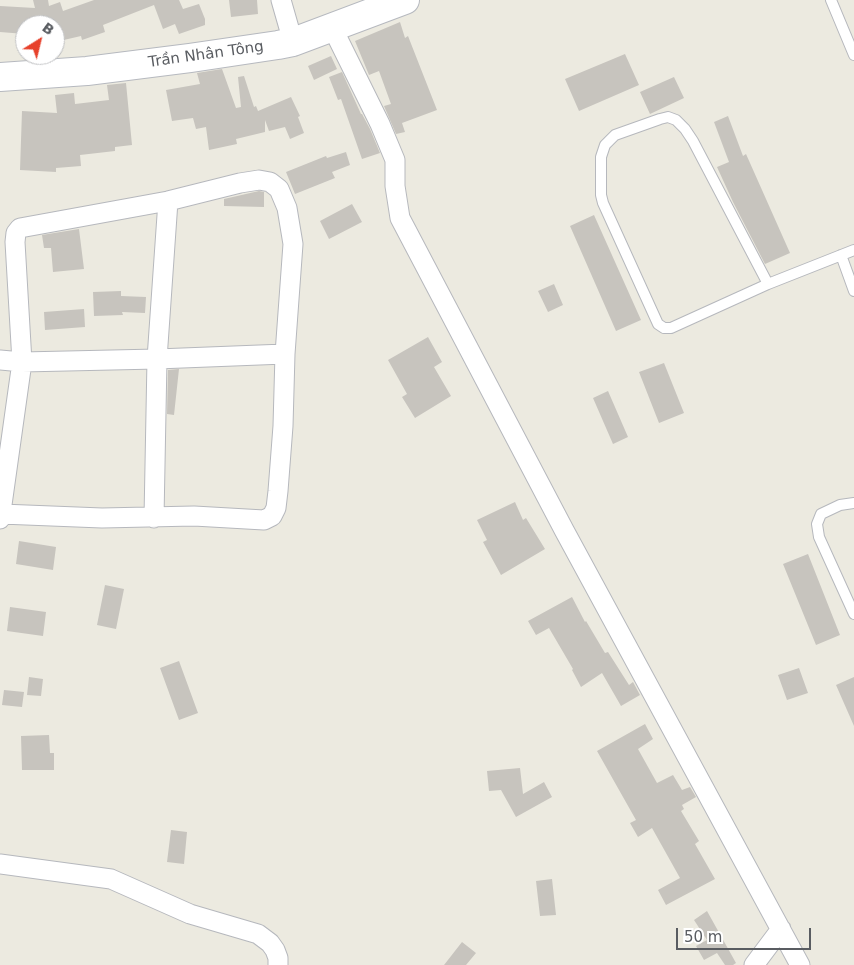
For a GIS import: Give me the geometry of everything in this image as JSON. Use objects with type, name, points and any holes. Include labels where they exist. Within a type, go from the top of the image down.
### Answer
[{"type":"street","points":[[281,0],[293,42]]},
{"type":"street","name":"Trần Nhân Tông","points":[[0,77],[87,71],[293,42],[405,0]]},
{"type":"street","points":[[332,27],[380,124],[394,160],[400,218],[569,539],[800,965]]},
{"type":"street","points":[[259,180],[270,182],[279,189],[287,208],[293,244],[285,354],[279,482],[276,508],[272,516],[264,520],[194,516],[154,518],[1,517],[22,362],[14,242],[16,233],[20,228],[168,201],[259,180]]},
{"type":"street","points":[[154,518],[156,359],[168,201]]},
{"type":"street","points":[[0,360],[22,362],[285,354]]},
{"type":"street","points":[[0,864],[111,879],[190,914],[258,934],[270,943],[278,958],[278,965]]},
{"type":"street","points":[[754,965],[781,929]]},
{"type":"lane","points":[[831,0],[854,55]]},
{"type":"lane","points":[[768,284],[693,141],[685,128],[676,120],[668,117],[660,118],[615,135],[605,145],[601,157],[601,195],[658,324],[664,328],[671,328],[768,284],[854,250]]},
{"type":"lane","points":[[841,255],[854,291]]},
{"type":"lane","points":[[854,503],[840,505],[821,514],[817,524],[819,537],[854,614]]},
{"type":"building","points":[[33,0],[48,0],[49,6],[60,2],[63,11],[94,0],[179,0],[183,9],[199,4],[205,19],[205,25],[179,34],[175,24],[163,29],[154,5],[103,25],[105,32],[82,40],[81,36],[65,40],[65,15],[15,15],[15,33],[0,32],[0,6],[35,8]]},
{"type":"building","points":[[229,0],[257,0],[258,14],[231,17]]},
{"type":"building","points":[[400,22],[405,38],[408,36],[437,110],[402,123],[405,132],[396,134],[384,106],[391,104],[379,71],[369,75],[355,41]]},
{"type":"building","points":[[625,54],[639,85],[579,111],[565,79]]},
{"type":"building","points":[[331,56],[337,69],[314,80],[308,66]]},
{"type":"building","points":[[222,69],[236,108],[241,107],[238,77],[244,76],[254,107],[256,106],[258,111],[291,97],[300,116],[298,117],[304,133],[290,139],[285,127],[269,131],[265,120],[265,132],[236,139],[237,144],[209,150],[206,127],[196,129],[193,118],[172,121],[166,90],[200,84],[197,73]]},
{"type":"building","points":[[342,72],[380,153],[362,159],[341,99],[338,100],[329,77]]},
{"type":"building","points":[[674,77],[684,98],[650,114],[640,92]]},
{"type":"building","points":[[126,83],[132,145],[115,147],[115,151],[80,155],[81,166],[56,168],[56,172],[20,170],[22,111],[57,113],[55,95],[74,93],[75,104],[109,100],[107,85]]},
{"type":"building","points":[[728,116],[743,156],[746,154],[790,253],[765,264],[717,167],[729,162],[714,122]]},
{"type":"building","points":[[346,152],[350,165],[332,172],[335,178],[295,194],[286,172],[326,156],[327,158]]},
{"type":"building","points":[[259,191],[264,192],[264,207],[224,206],[224,199]]},
{"type":"building","points":[[352,204],[362,222],[329,239],[320,221]]},
{"type":"building","points":[[594,215],[641,320],[616,331],[570,226]]},
{"type":"building","points":[[79,229],[84,269],[53,272],[51,248],[44,248],[42,235]]},
{"type":"building","points":[[554,284],[563,305],[548,312],[538,291]]},
{"type":"building","points":[[121,291],[121,296],[146,297],[145,313],[122,312],[123,315],[94,316],[93,292]]},
{"type":"building","points":[[84,309],[85,327],[45,330],[44,312]]},
{"type":"building","points":[[428,337],[442,362],[434,367],[451,396],[415,418],[402,397],[407,394],[388,360]]},
{"type":"building","points":[[664,363],[684,413],[659,423],[639,372]]},
{"type":"building","points":[[179,369],[174,415],[167,414],[168,370]]},
{"type":"building","points":[[608,391],[628,437],[613,444],[593,398]]},
{"type":"building","points":[[515,502],[523,520],[526,518],[545,549],[501,575],[483,542],[487,540],[477,520]]},
{"type":"building","points":[[19,541],[56,547],[53,570],[16,564]]},
{"type":"building","points":[[808,554],[840,635],[816,645],[783,564]]},
{"type":"building","points":[[105,585],[124,589],[116,629],[97,625]]},
{"type":"building","points":[[572,597],[605,653],[608,652],[629,685],[633,682],[640,695],[621,706],[602,673],[581,687],[573,669],[549,628],[536,635],[528,621]]},
{"type":"building","points":[[10,607],[46,612],[43,636],[7,631]]},
{"type":"building","points":[[179,661],[198,713],[179,720],[160,668]]},
{"type":"building","points":[[799,668],[808,693],[787,700],[778,675]]},
{"type":"building","points":[[29,677],[43,679],[41,696],[27,695]]},
{"type":"building","points":[[854,677],[854,726],[836,685]]},
{"type":"building","points":[[4,690],[24,692],[22,707],[2,705]]},
{"type":"building","points":[[645,724],[653,739],[638,749],[657,783],[673,775],[682,790],[690,787],[696,797],[682,805],[684,809],[681,811],[699,841],[695,844],[715,879],[666,905],[658,890],[680,878],[652,828],[638,837],[630,823],[636,820],[597,751]]},
{"type":"building","points":[[49,735],[50,753],[54,753],[54,770],[22,770],[21,736]]},
{"type":"building","points":[[520,768],[523,794],[544,782],[552,797],[516,817],[501,790],[489,791],[487,771]]},
{"type":"building","points":[[171,830],[187,832],[184,864],[167,862]]},
{"type":"building","points":[[552,879],[556,915],[540,916],[536,881]]},
{"type":"building","points":[[707,911],[736,963],[733,965],[725,965],[717,953],[704,960],[696,946],[707,940],[694,920]]},
{"type":"building","points":[[462,942],[476,953],[466,965],[444,965]]}]
